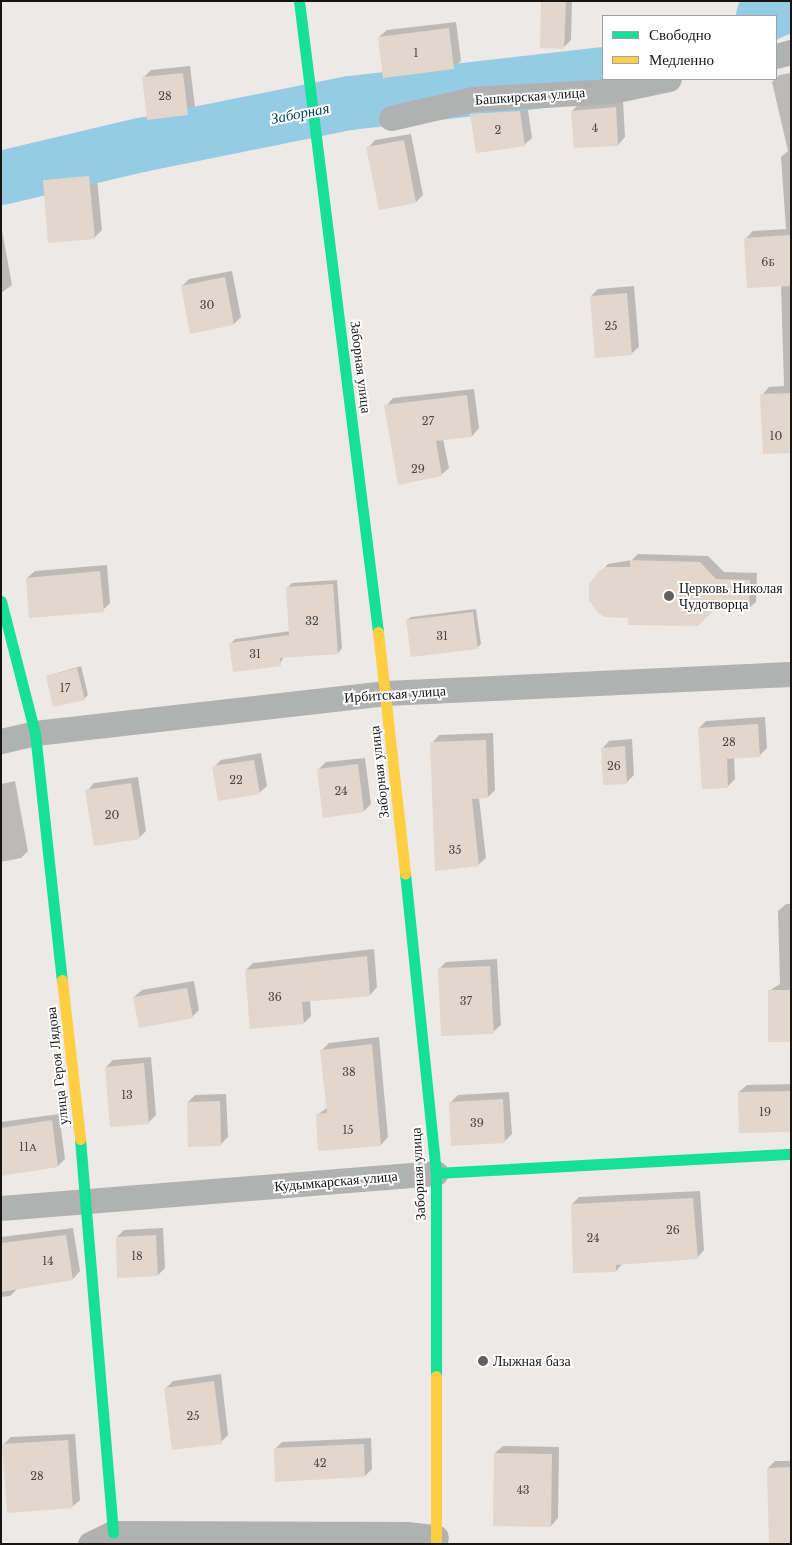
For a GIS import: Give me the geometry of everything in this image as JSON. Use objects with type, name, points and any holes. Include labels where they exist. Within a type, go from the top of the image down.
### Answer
[{"type":"street","name":"Заборная улица","points":[[299,1],[386,693],[436,1173],[436,1541]]},
{"type":"street","points":[[777,56],[791,52]]},
{"type":"street","name":"Башкирская улица","points":[[391,118],[474,99],[612,91],[665,80]]},
{"type":"street","name":"улица Героя Лядова","points":[[1,601],[35,733],[87,1202],[114,1532]]},
{"type":"street","name":"Ирбитская улица","points":[[1,741],[35,733],[386,693],[791,674]]},
{"type":"street","name":"Кудымкарская улица","points":[[1,1208],[436,1173],[791,1154]]},
{"type":"street","points":[[90,1544],[114,1532],[406,1534],[436,1541]]},
{"type":"building","points":[[541,1],[566,1],[564,49],[540,48]]},
{"type":"building","points":[[449,28],[454,69],[383,78],[378,37]]},
{"type":"building","points":[[183,73],[188,115],[147,120],[142,77]]},
{"type":"building","points":[[616,107],[618,146],[574,148],[571,111]]},
{"type":"building","points":[[520,111],[525,146],[476,153],[470,114]]},
{"type":"building","points":[[404,140],[416,203],[379,210],[366,147]]},
{"type":"building","points":[[89,176],[95,239],[48,243],[43,180]]},
{"type":"building","points":[[791,235],[791,286],[747,288],[744,238]]},
{"type":"building","points":[[225,277],[234,325],[190,334],[181,286]]},
{"type":"building","points":[[627,293],[632,355],[595,358],[590,296]]},
{"type":"building","points":[[791,393],[791,453],[763,454],[760,394]]},
{"type":"building","points":[[467,395],[472,437],[436,441],[442,476],[398,485],[384,405]]},
{"type":"building","name":"Церковь Николая Чудотворца","points":[[630,560],[700,562],[716,579],[750,580],[749,610],[715,609],[698,626],[628,625],[628,618],[605,617],[598,613],[589,600],[589,584],[599,571],[606,567],[630,567]]},
{"type":"building","points":[[100,571],[104,612],[29,618],[26,578]]},
{"type":"building","points":[[333,584],[338,654],[280,658],[281,666],[233,672],[229,643],[289,635],[286,587]]},
{"type":"building","points":[[473,612],[478,649],[411,657],[406,620]]},
{"type":"building","points":[[77,668],[85,700],[53,707],[46,676]]},
{"type":"building","points":[[758,724],[760,757],[727,759],[728,788],[702,789],[698,728]]},
{"type":"building","points":[[486,740],[488,798],[472,799],[479,866],[435,871],[430,742]]},
{"type":"building","points":[[625,746],[627,784],[603,785],[601,748]]},
{"type":"building","points":[[254,760],[260,794],[218,801],[212,766]]},
{"type":"building","points":[[358,764],[364,812],[323,818],[317,769]]},
{"type":"building","points":[[131,783],[140,839],[94,846],[85,790]]},
{"type":"building","points":[[367,956],[370,996],[302,1002],[304,1024],[250,1029],[245,970]]},
{"type":"building","points":[[490,966],[494,1034],[441,1036],[438,968]]},
{"type":"building","points":[[187,988],[193,1018],[139,1028],[133,997]]},
{"type":"building","points":[[768,990],[791,990],[791,1042],[768,1042]]},
{"type":"building","points":[[372,1044],[381,1146],[318,1151],[316,1114],[327,1113],[320,1050]]},
{"type":"building","points":[[144,1063],[149,1124],[110,1127],[105,1067]]},
{"type":"building","points":[[791,1091],[791,1132],[739,1133],[738,1092]]},
{"type":"building","points":[[503,1099],[505,1143],[451,1146],[449,1102]]},
{"type":"building","points":[[220,1101],[221,1146],[188,1147],[187,1102]]},
{"type":"building","points":[[52,1120],[58,1167],[1,1176],[1,1128]]},
{"type":"building","points":[[693,1198],[698,1259],[616,1265],[616,1272],[573,1273],[571,1204]]},
{"type":"building","points":[[66,1235],[73,1280],[1,1292],[1,1243]]},
{"type":"building","points":[[156,1235],[158,1276],[117,1278],[116,1237]]},
{"type":"building","points":[[214,1381],[222,1444],[172,1450],[164,1388]]},
{"type":"building","points":[[68,1440],[73,1508],[7,1513],[2,1444]]},
{"type":"building","points":[[364,1444],[365,1477],[275,1482],[274,1448]]},
{"type":"building","points":[[494,1453],[552,1454],[551,1527],[493,1526]]},
{"type":"building","points":[[791,1467],[791,1544],[769,1544],[767,1468]]},
{"type":"waterway","name":"Заборная","points":[[765,15],[791,4]]},
{"type":"waterway","name":"Заборная","points":[[1,178],[141,145],[350,103],[602,74]]},
{"type":"traffic: fast","points":[[299,1],[378,632]]},
{"type":"traffic: fast","points":[[1,601],[35,733],[62,980]]},
{"type":"traffic: fast","points":[[405,873],[436,1173],[436,1376]]},
{"type":"traffic: fast","points":[[80,1139],[113,1533]]},
{"type":"traffic: fast","points":[[436,1173],[791,1154]]},
{"type":"traffic: slow","points":[[378,632],[405,873]]},
{"type":"traffic: slow","points":[[62,980],[80,1139]]},
{"type":"traffic: slow","points":[[436,1376],[436,1544]]},
{"type":"place","name":"Церковь Николая Чудотворца","points":[[669,596]]},
{"type":"place","name":"Лыжная база","points":[[483,1361]]}]
